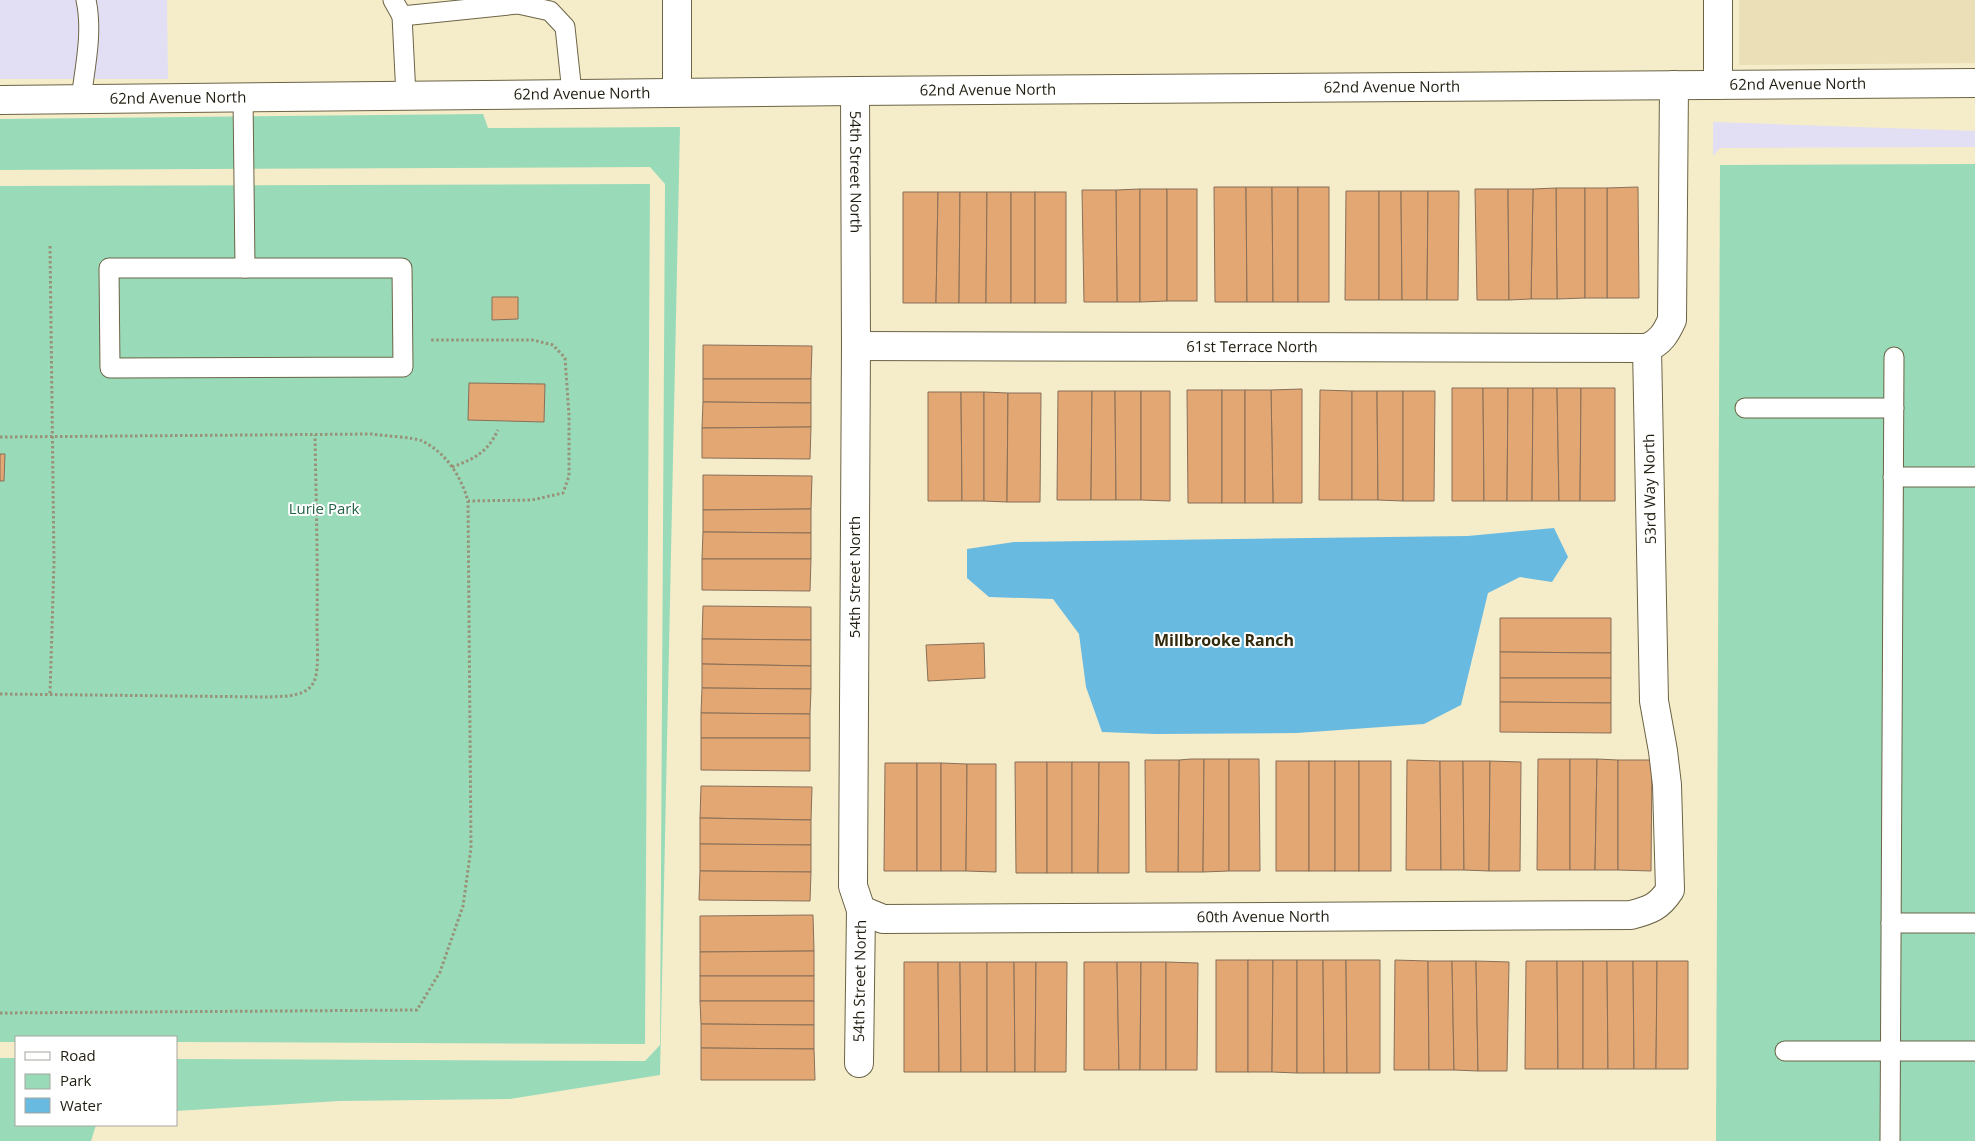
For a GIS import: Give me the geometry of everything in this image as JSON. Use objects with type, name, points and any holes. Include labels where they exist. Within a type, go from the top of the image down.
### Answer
[{"type":"street","points":[[677,0],[678,92]]},
{"type":"street","points":[[1718,0],[1718,85]]},
{"type":"street","name":"62nd Avenue North","points":[[0,100],[855,90],[1975,83]]},
{"type":"street","points":[[1647,348],[1657,343],[1666,332],[1672,320],[1674,85]]},
{"type":"street","name":"54th Street North","points":[[855,90],[856,346],[853,886],[861,910],[859,1063]]},
{"type":"street","name":"61st Terrace North","points":[[856,346],[1647,348]]},
{"type":"street","name":"53rd Way North","points":[[1647,348],[1654,701],[1667,785],[1670,881],[1670,890],[1663,901]]},
{"type":"street","name":"60th Avenue North","points":[[861,910],[883,919],[1631,915],[1648,911],[1663,901]]},
{"type":"lane","points":[[81,100],[88,46],[89,13],[86,0]]},
{"type":"lane","points":[[406,96],[397,8],[518,4],[550,11],[565,27],[572,93]]},
{"type":"lane","points":[[243,97],[245,268]]},
{"type":"lane","points":[[109,268],[402,268],[403,340],[403,367],[110,368],[109,268]]},
{"type":"lane","points":[[1890,1141],[1894,357]]},
{"type":"lane","points":[[1745,408],[1894,408]]},
{"type":"lane","points":[[1893,477],[1975,477]]},
{"type":"lane","points":[[1891,923],[1975,923]]},
{"type":"lane","points":[[1785,1051],[1975,1051]]},
{"type":"path","points":[[50,246],[54,562],[50,694]]},
{"type":"path","points":[[403,340],[533,340],[553,345],[565,358],[569,415],[569,476],[563,493],[532,500],[468,501]]},
{"type":"path","points":[[452,467],[475,459],[493,441],[498,430]]},
{"type":"path","points":[[0,438],[372,434],[422,441],[448,460],[462,483],[468,501],[471,848],[463,906],[440,972],[417,1010],[0,1013]]},
{"type":"path","points":[[0,694],[268,697],[297,695],[308,688],[315,680],[317,661],[318,581],[315,435]]},
{"type":"shaded area","points":[[0,0],[167,0],[168,79],[0,79]]},
{"type":"shaded area","points":[[1739,0],[1975,0],[1975,63],[1739,65]]},
{"type":"shaded area","points":[[1713,122],[1975,131],[1975,147],[1720,148],[1713,156]]},
{"type":"green space","points":[[483,114],[488,128],[680,127],[660,1075],[510,1099],[339,1101],[178,1111],[178,1059],[645,1061],[660,1045],[665,184],[650,167],[0,170],[0,119]]},
{"type":"green space","points":[[1975,164],[1975,1141],[1716,1141],[1720,165]]},
{"type":"green space","name":"Lurie Park","points":[[650,184],[645,1044],[178,1042],[178,1036],[15,1036],[15,1042],[0,1042],[0,186]]},
{"type":"green space","points":[[0,1058],[15,1058],[15,1126],[96,1126],[91,1141],[0,1141]]},
{"type":"water","points":[[1554,528],[1568,557],[1552,582],[1520,577],[1488,593],[1461,705],[1424,724],[1297,733],[1156,734],[1102,732],[1086,687],[1079,634],[1053,599],[989,597],[967,578],[967,549],[1014,542],[1468,536]]},
{"type":"building","points":[[1214,187],[1246,187],[1247,302],[1215,302]]},
{"type":"building","points":[[1246,187],[1272,187],[1273,302],[1247,302]]},
{"type":"building","points":[[1272,187],[1298,187],[1298,302],[1273,302]]},
{"type":"building","points":[[1298,187],[1329,187],[1329,302],[1298,302]]},
{"type":"building","points":[[1638,187],[1639,298],[1607,298],[1607,188]]},
{"type":"building","points":[[1556,188],[1585,188],[1585,298],[1557,299]]},
{"type":"building","points":[[1556,188],[1557,299],[1531,299],[1533,189]]},
{"type":"building","points":[[1585,188],[1607,188],[1607,298],[1585,298]]},
{"type":"building","points":[[1140,189],[1140,302],[1117,302],[1116,190]]},
{"type":"building","points":[[1140,189],[1167,189],[1167,301],[1140,302]]},
{"type":"building","points":[[1167,189],[1197,189],[1197,301],[1167,301]]},
{"type":"building","points":[[1475,189],[1508,189],[1509,300],[1477,300]]},
{"type":"building","points":[[1508,189],[1533,189],[1531,299],[1509,300]]},
{"type":"building","points":[[1082,190],[1116,190],[1117,302],[1084,302]]},
{"type":"building","points":[[1346,191],[1379,191],[1379,300],[1345,300]]},
{"type":"building","points":[[1379,191],[1401,191],[1402,300],[1379,300]]},
{"type":"building","points":[[1401,191],[1428,191],[1427,300],[1402,300]]},
{"type":"building","points":[[1428,191],[1459,191],[1458,300],[1427,300]]},
{"type":"building","points":[[903,192],[938,192],[936,303],[903,303]]},
{"type":"building","points":[[938,192],[960,192],[959,303],[936,303]]},
{"type":"building","points":[[960,192],[987,192],[986,303],[959,303]]},
{"type":"building","points":[[987,192],[1011,192],[1011,303],[986,303]]},
{"type":"building","points":[[1011,192],[1035,192],[1035,303],[1011,303]]},
{"type":"building","points":[[1035,192],[1066,192],[1066,303],[1035,303]]},
{"type":"building","points":[[492,297],[518,297],[518,319],[492,320]]},
{"type":"building","points":[[703,345],[812,346],[811,379],[703,379]]},
{"type":"building","points":[[703,379],[811,379],[811,403],[703,402]]},
{"type":"building","points":[[469,383],[545,384],[544,422],[468,420]]},
{"type":"building","points":[[1452,388],[1483,388],[1484,501],[1452,501]]},
{"type":"building","points":[[1483,388],[1508,388],[1507,501],[1484,501]]},
{"type":"building","points":[[1508,388],[1533,388],[1532,501],[1507,501]]},
{"type":"building","points":[[1533,388],[1557,388],[1559,501],[1532,501]]},
{"type":"building","points":[[1557,388],[1581,388],[1580,501],[1559,501]]},
{"type":"building","points":[[1581,388],[1615,388],[1615,501],[1580,501]]},
{"type":"building","points":[[1302,389],[1302,503],[1273,503],[1271,390]]},
{"type":"building","points":[[1187,390],[1222,390],[1222,503],[1188,503]]},
{"type":"building","points":[[1222,390],[1245,390],[1245,503],[1222,503]]},
{"type":"building","points":[[1245,390],[1271,390],[1273,503],[1245,503]]},
{"type":"building","points":[[1320,390],[1352,391],[1352,500],[1319,500]]},
{"type":"building","points":[[1058,391],[1092,391],[1091,500],[1057,500]]},
{"type":"building","points":[[1092,391],[1115,391],[1116,500],[1091,500]]},
{"type":"building","points":[[1115,391],[1141,391],[1141,500],[1116,500]]},
{"type":"building","points":[[1141,391],[1170,391],[1170,501],[1141,500]]},
{"type":"building","points":[[1352,391],[1377,391],[1378,500],[1352,500]]},
{"type":"building","points":[[1377,391],[1403,391],[1403,501],[1378,500]]},
{"type":"building","points":[[1403,391],[1435,391],[1434,501],[1403,501]]},
{"type":"building","points":[[928,392],[961,392],[962,501],[928,501]]},
{"type":"building","points":[[961,392],[984,392],[984,501],[962,501]]},
{"type":"building","points":[[984,392],[1008,393],[1007,502],[984,501]]},
{"type":"building","points":[[1008,393],[1041,393],[1040,502],[1007,502]]},
{"type":"building","points":[[703,402],[811,403],[811,427],[702,428]]},
{"type":"building","points":[[811,427],[810,459],[702,458],[702,428]]},
{"type":"building","points":[[0,454],[5,454],[4,481],[0,481]]},
{"type":"building","points":[[703,475],[812,476],[811,509],[703,510]]},
{"type":"building","points":[[811,509],[811,533],[703,532],[703,510]]},
{"type":"building","points":[[703,532],[811,533],[811,559],[702,559]]},
{"type":"building","points":[[702,559],[811,559],[810,591],[702,590]]},
{"type":"building","points":[[703,606],[811,607],[811,640],[702,639]]},
{"type":"building","points":[[1500,618],[1611,618],[1611,653],[1500,652]]},
{"type":"building","points":[[702,639],[811,640],[811,666],[702,664]]},
{"type":"building","points":[[984,643],[985,678],[928,681],[926,645]]},
{"type":"building","points":[[1500,652],[1611,653],[1611,678],[1500,678]]},
{"type":"building","points":[[702,664],[811,666],[811,689],[702,688]]},
{"type":"building","points":[[1500,678],[1611,678],[1611,703],[1500,702]]},
{"type":"building","points":[[702,688],[811,689],[810,714],[701,713]]},
{"type":"building","points":[[1500,702],[1611,703],[1611,733],[1500,732]]},
{"type":"building","points":[[701,713],[810,714],[810,738],[701,738]]},
{"type":"building","points":[[701,738],[810,738],[810,771],[701,770]]},
{"type":"building","points":[[1204,759],[1203,872],[1178,872],[1179,760]]},
{"type":"building","points":[[1204,759],[1229,759],[1229,871],[1203,872]]},
{"type":"building","points":[[1229,759],[1259,759],[1260,871],[1229,871]]},
{"type":"building","points":[[1538,759],[1570,759],[1570,870],[1537,870]]},
{"type":"building","points":[[1570,759],[1597,759],[1595,870],[1570,870]]},
{"type":"building","points":[[1597,759],[1618,760],[1618,870],[1595,870]]},
{"type":"building","points":[[1145,760],[1179,760],[1178,872],[1146,872]]},
{"type":"building","points":[[1407,760],[1440,761],[1441,870],[1406,870]]},
{"type":"building","points":[[1618,760],[1652,760],[1651,871],[1618,870]]},
{"type":"building","points":[[1276,761],[1309,761],[1309,871],[1276,871]]},
{"type":"building","points":[[1309,761],[1335,761],[1335,871],[1309,871]]},
{"type":"building","points":[[1335,761],[1359,761],[1359,871],[1335,871]]},
{"type":"building","points":[[1359,761],[1391,761],[1391,871],[1359,871]]},
{"type":"building","points":[[1440,761],[1463,761],[1464,870],[1441,870]]},
{"type":"building","points":[[1463,761],[1490,761],[1489,871],[1464,870]]},
{"type":"building","points":[[1490,761],[1521,762],[1520,871],[1489,871]]},
{"type":"building","points":[[1015,762],[1047,762],[1047,873],[1016,873]]},
{"type":"building","points":[[1047,762],[1072,762],[1072,873],[1047,873]]},
{"type":"building","points":[[1072,762],[1099,762],[1098,873],[1072,873]]},
{"type":"building","points":[[1099,762],[1129,762],[1129,873],[1098,873]]},
{"type":"building","points":[[885,763],[917,763],[917,871],[884,871]]},
{"type":"building","points":[[917,763],[941,763],[941,871],[917,871]]},
{"type":"building","points":[[941,763],[967,764],[966,871],[941,871]]},
{"type":"building","points":[[967,764],[996,764],[996,872],[966,871]]},
{"type":"building","points":[[701,786],[812,787],[811,820],[700,818]]},
{"type":"building","points":[[700,818],[811,820],[811,845],[700,844]]},
{"type":"building","points":[[700,844],[811,845],[811,872],[700,871]]},
{"type":"building","points":[[700,871],[811,872],[810,901],[699,900]]},
{"type":"building","points":[[813,915],[814,951],[700,952],[700,916]]},
{"type":"building","points":[[814,951],[814,976],[700,976],[700,952]]},
{"type":"building","points":[[1216,960],[1248,960],[1248,1072],[1216,1072]]},
{"type":"building","points":[[1248,960],[1273,960],[1272,1072],[1248,1072]]},
{"type":"building","points":[[1273,960],[1297,960],[1297,1073],[1272,1072]]},
{"type":"building","points":[[1297,960],[1323,960],[1324,1073],[1297,1073]]},
{"type":"building","points":[[1323,960],[1346,960],[1347,1073],[1324,1073]]},
{"type":"building","points":[[1346,960],[1380,960],[1380,1073],[1347,1073]]},
{"type":"building","points":[[1395,960],[1428,961],[1429,1070],[1394,1070]]},
{"type":"building","points":[[1428,961],[1452,961],[1454,1070],[1429,1070]]},
{"type":"building","points":[[1452,961],[1476,961],[1478,1071],[1454,1070]]},
{"type":"building","points":[[1476,961],[1509,962],[1507,1071],[1478,1071]]},
{"type":"building","points":[[1526,961],[1557,961],[1558,1069],[1525,1069]]},
{"type":"building","points":[[1557,961],[1583,961],[1583,1069],[1558,1069]]},
{"type":"building","points":[[1583,961],[1607,961],[1608,1069],[1583,1069]]},
{"type":"building","points":[[1607,961],[1633,961],[1634,1069],[1608,1069]]},
{"type":"building","points":[[1633,961],[1657,961],[1656,1069],[1634,1069]]},
{"type":"building","points":[[1657,961],[1688,961],[1688,1069],[1656,1069]]},
{"type":"building","points":[[904,962],[938,962],[939,1072],[904,1072]]},
{"type":"building","points":[[938,962],[960,962],[961,1072],[939,1072]]},
{"type":"building","points":[[960,962],[987,962],[987,1072],[961,1072]]},
{"type":"building","points":[[987,962],[1014,962],[1015,1072],[987,1072]]},
{"type":"building","points":[[1014,962],[1036,962],[1035,1072],[1015,1072]]},
{"type":"building","points":[[1036,962],[1067,962],[1066,1072],[1035,1072]]},
{"type":"building","points":[[1084,962],[1117,962],[1119,1070],[1084,1070]]},
{"type":"building","points":[[1117,962],[1141,962],[1140,1070],[1119,1070]]},
{"type":"building","points":[[1141,962],[1166,962],[1166,1070],[1140,1070]]},
{"type":"building","points":[[1166,962],[1198,963],[1197,1070],[1166,1070]]},
{"type":"building","points":[[700,976],[814,976],[814,1001],[700,1001]]},
{"type":"building","points":[[700,1001],[814,1001],[814,1025],[701,1024]]},
{"type":"building","points":[[701,1024],[814,1025],[814,1049],[701,1048]]},
{"type":"building","points":[[701,1048],[814,1049],[815,1080],[701,1080]]},
{"type":"district","name":"Millbrooke Ranch","points":[[1224,640]]}]
